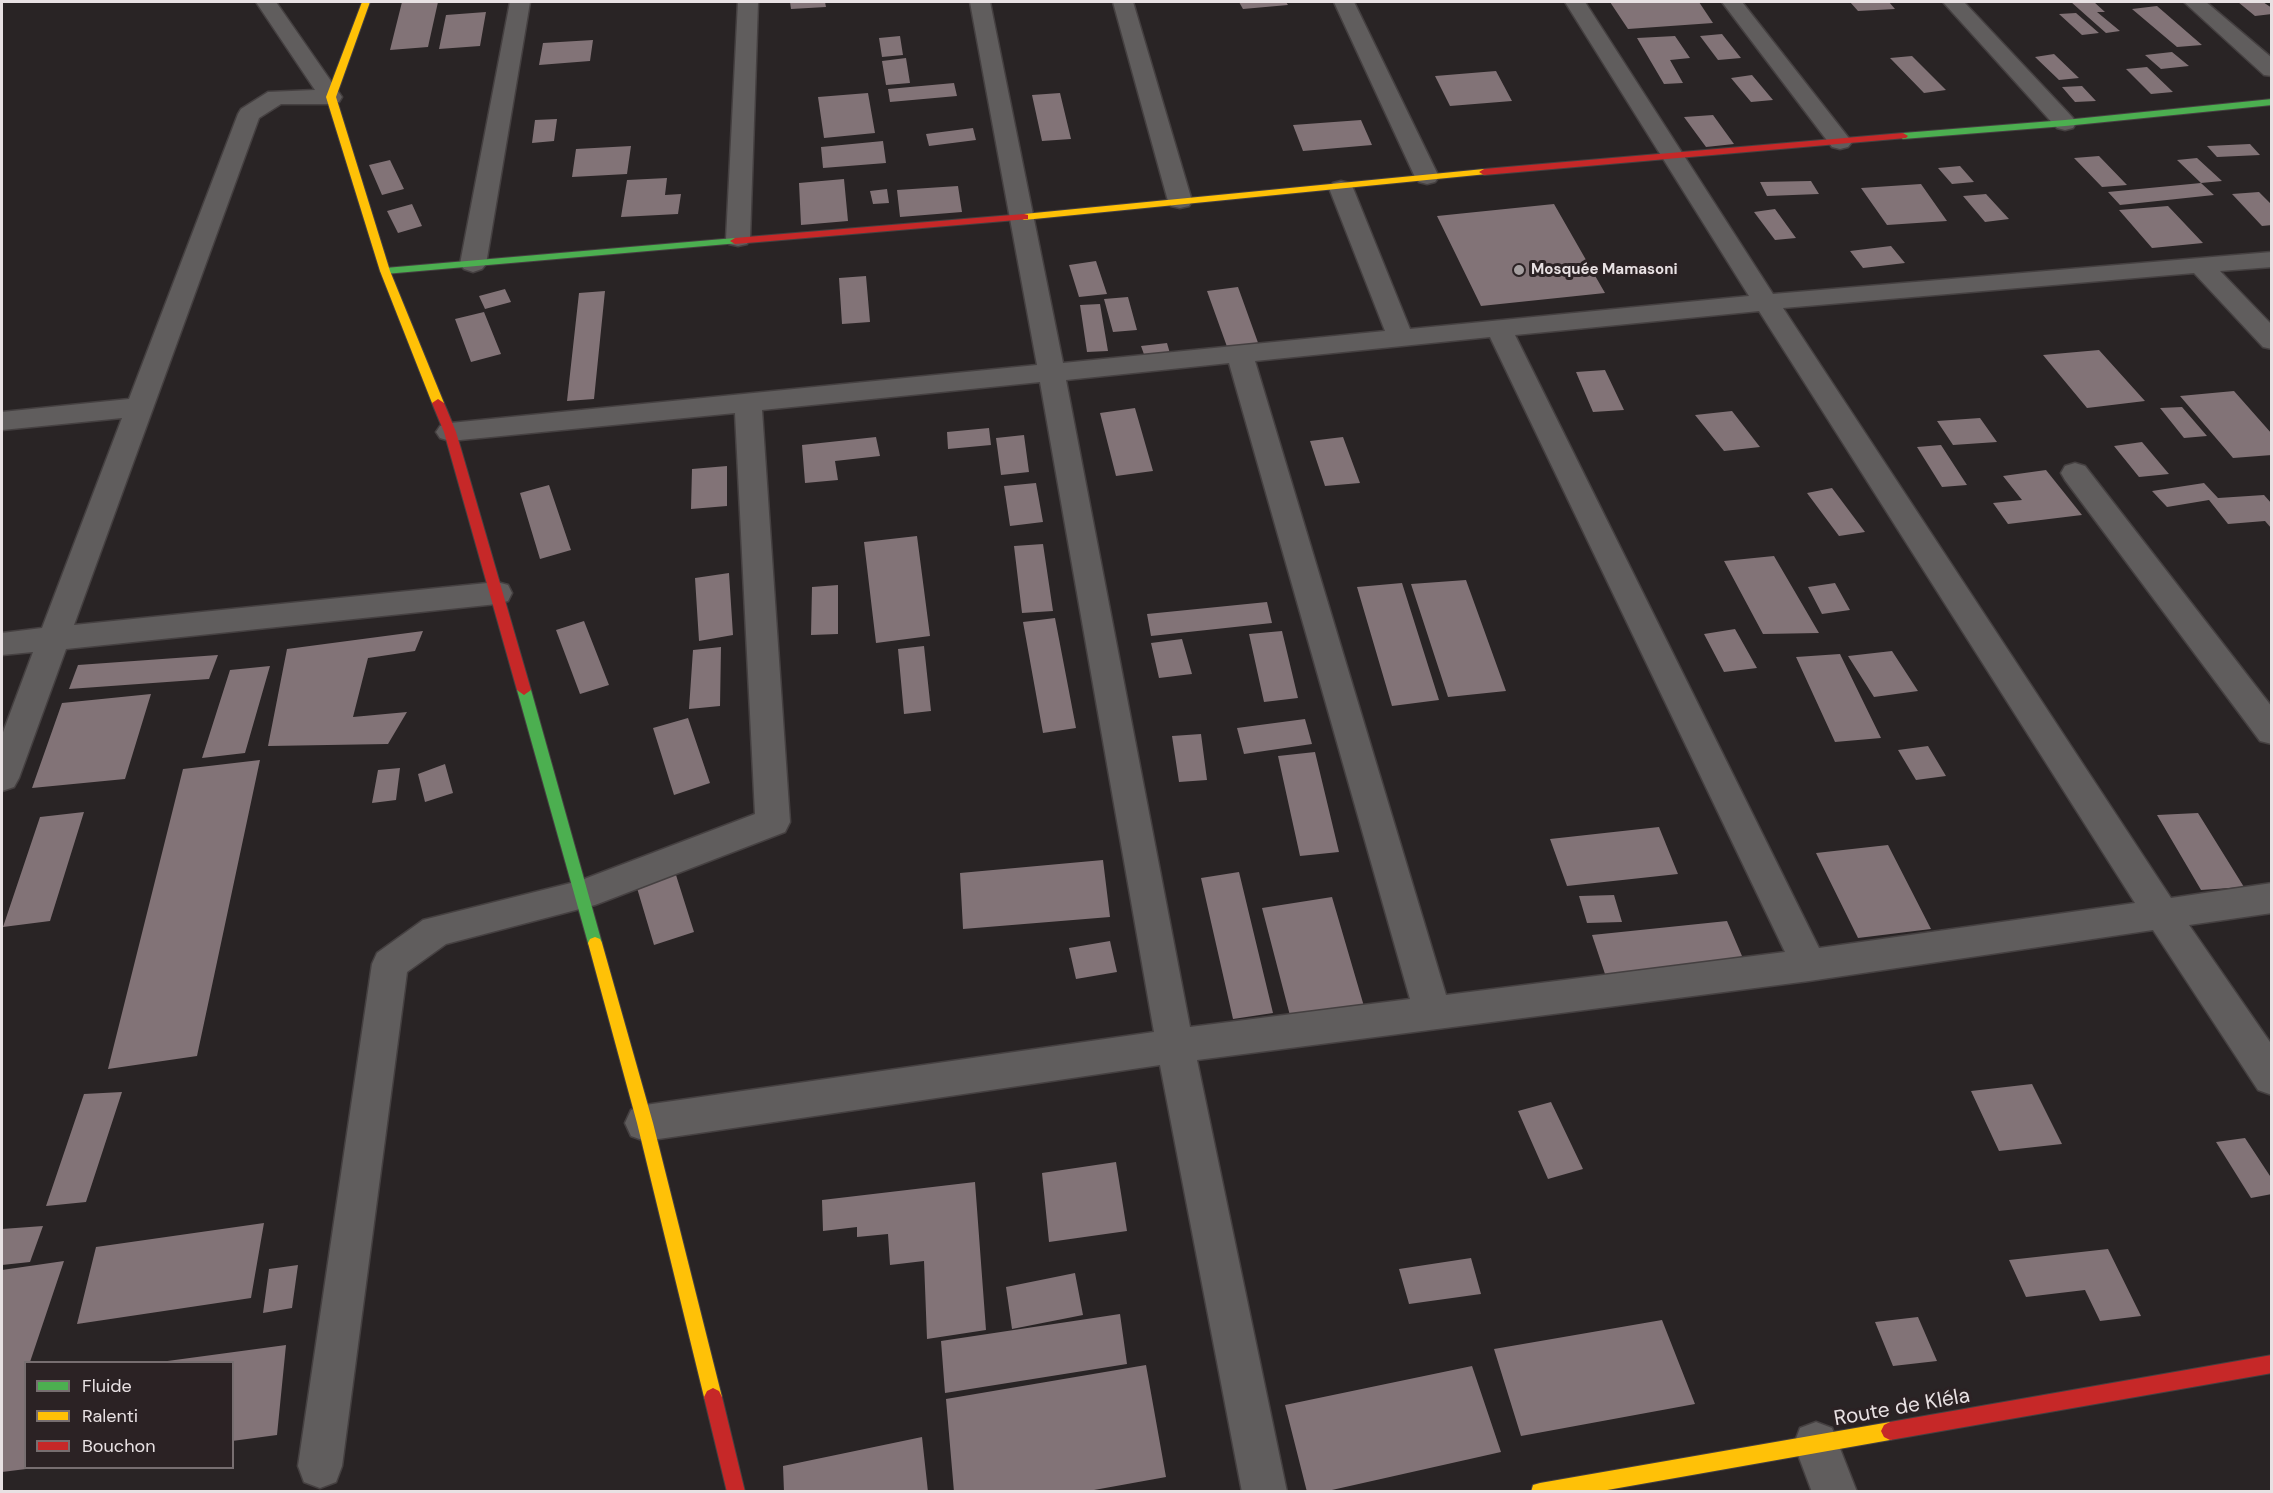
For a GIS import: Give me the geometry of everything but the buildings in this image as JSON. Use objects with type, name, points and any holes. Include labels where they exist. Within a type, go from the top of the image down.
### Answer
[{"type":"street","points":[[266,2],[331,98],[385,271],[450,432],[645,1123],[736,1491]]},
{"type":"street","points":[[331,98],[366,2]]},
{"type":"street","points":[[473,264],[520,2]]},
{"type":"street","points":[[738,239],[748,2]]},
{"type":"street","points":[[980,2],[1051,371],[1175,1046],[1265,1491]]},
{"type":"street","points":[[1123,2],[1180,201]]},
{"type":"street","points":[[1344,2],[1427,177]]},
{"type":"street","points":[[1575,2],[1674,154],[1766,303],[2271,1078]]},
{"type":"street","points":[[1732,2],[1840,142]]},
{"type":"street","points":[[1953,2],[2065,123]]},
{"type":"street","points":[[2194,2],[2271,70]]},
{"type":"street","points":[[2,778],[249,114],[276,97],[331,98]]},
{"type":"street","points":[[385,271],[738,239],[1020,217],[1341,188],[1427,177],[1674,154],[2065,123],[2271,102]]},
{"type":"street","points":[[1341,188],[1401,339]]},
{"type":"street","points":[[450,432],[1499,328],[2271,259]]},
{"type":"street","points":[[2201,266],[2271,341]]},
{"type":"street","points":[[1499,328],[1809,965]]},
{"type":"street","points":[[1240,354],[1433,1013]]},
{"type":"street","points":[[320,1466],[390,964],[436,931],[582,895],[773,822],[748,402]]},
{"type":"street","points":[[2,422],[140,407]]},
{"type":"street","points":[[2075,473],[2271,732]]},
{"type":"street","points":[[2,644],[496,593]]},
{"type":"street","points":[[645,1123],[1175,1046],[1809,965],[2271,898]]},
{"type":"street","name":"Route de Kléla","points":[[1540,1491],[2271,1364]]},
{"type":"street","points":[[1816,1444],[1836,1491]]},
{"type":"traffic: fast","points":[[1903,136],[2065,123],[2272,102]]},
{"type":"traffic: fast","points":[[385,271],[735,241]]},
{"type":"traffic: fast","points":[[524,690],[595,943]]},
{"type":"traffic: slow","points":[[366,2],[331,97],[385,271],[438,403]]},
{"type":"traffic: slow","points":[[1024,217],[1484,172]]},
{"type":"traffic: slow","points":[[595,943],[645,1123],[713,1397]]},
{"type":"traffic: slow","points":[[1540,1492],[1890,1431]]},
{"type":"traffic: jam","points":[[1484,172],[1903,136]]},
{"type":"traffic: jam","points":[[735,241],[1024,217]]},
{"type":"traffic: jam","points":[[438,403],[450,432],[524,690]]},
{"type":"traffic: jam","points":[[1890,1431],[2272,1364]]},
{"type":"traffic: jam","points":[[713,1397],[736,1492]]},
{"type":"place","name":"Mosquée Mamasoni","points":[[1519,270]]}]
